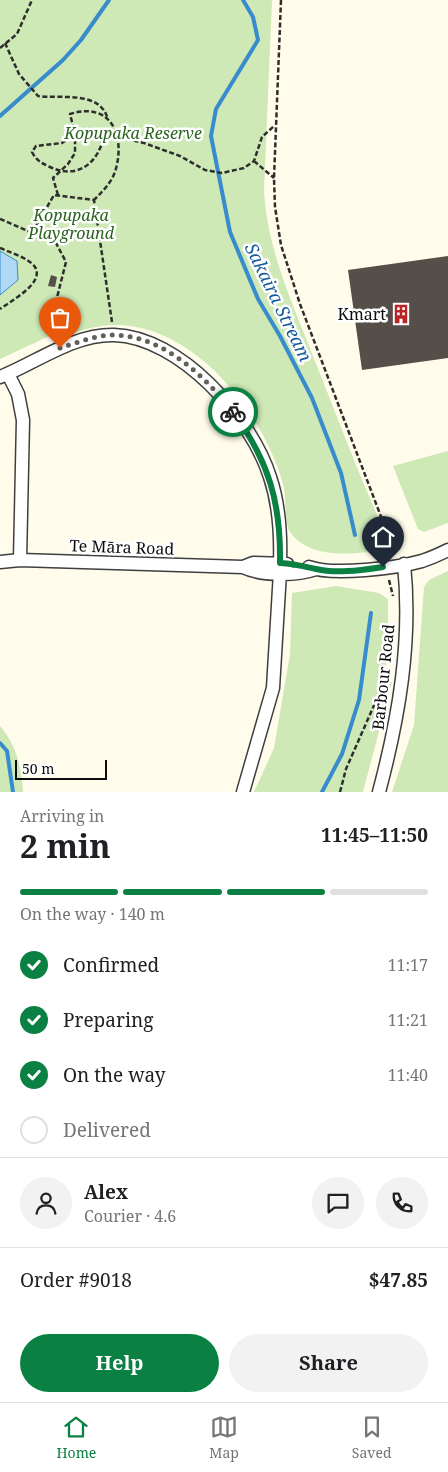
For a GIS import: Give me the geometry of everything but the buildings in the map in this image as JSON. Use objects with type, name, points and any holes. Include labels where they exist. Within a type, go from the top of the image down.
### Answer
[{"type":"street","points":[[20,560],[23,420],[18,394],[4,375],[60,348],[86,340],[113,335],[145,341],[179,359],[216,392],[258,449],[270,476],[276,501],[280,568],[273,688],[244,792]]},
{"type":"street","name":"Te Māra Road","points":[[0,562],[20,560],[243,567],[253,572],[304,565],[316,569],[356,570],[422,561],[448,550]]},
{"type":"street","name":"Barbour Road","points":[[379,792],[393,739],[406,646],[404,564]]},
{"type":"path","points":[[0,48],[17,34],[32,0]]},
{"type":"path","points":[[281,0],[274,126],[275,207],[281,245],[300,304],[388,535],[390,543],[386,555]]},
{"type":"path","points":[[5,43],[20,76],[38,96],[93,100],[106,110],[109,121]]},
{"type":"path","points":[[58,195],[53,178],[58,171],[68,164],[75,153],[75,134],[70,114],[84,110],[93,111],[113,124],[119,136],[114,174],[106,189],[94,200]]},
{"type":"path","points":[[119,136],[144,143],[205,170],[222,174],[242,168],[254,161],[262,136],[274,126]]},
{"type":"path","points":[[85,130],[93,130],[100,136],[102,143],[100,150],[84,168],[70,173],[58,171],[39,162],[32,152],[36,146],[62,143],[85,130]]},
{"type":"path","points":[[254,161],[274,178]]},
{"type":"path","points":[[32,233],[54,195],[94,200]]},
{"type":"path","points":[[94,200],[112,328]]},
{"type":"path","points":[[0,219],[56,243],[66,262],[48,334]]},
{"type":"path","points":[[0,248],[30,262],[35,266],[37,274],[33,285],[0,309]]},
{"type":"path","points":[[389,583],[394,603]]},
{"type":"path","points":[[340,792],[346,769],[391,663]]},
{"type":"green space","name":"Kopupaka Reserve","points":[[0,0],[272,0],[264,190],[270,233],[289,295],[357,468],[386,535],[379,550],[344,554],[332,553],[319,551],[298,541],[288,528],[283,484],[274,458],[244,404],[224,380],[201,359],[176,342],[149,330],[121,325],[105,326],[81,330],[59,339],[56,333],[0,359]]},
{"type":"green space","points":[[448,451],[448,523],[424,532],[418,529],[393,466]]},
{"type":"green space","points":[[448,571],[448,792],[392,792],[414,725],[424,587],[429,580]]},
{"type":"green space","points":[[336,586],[379,593],[388,599],[388,659],[380,679],[392,682],[363,792],[254,792],[274,748],[290,654],[292,593]]},
{"type":"green space","points":[[0,726],[10,741],[17,757],[23,792],[0,792]]},
{"type":"water","points":[[0,251],[17,261],[18,280],[0,295]]},
{"type":"waterway","points":[[0,116],[63,60],[81,40],[109,0]]},
{"type":"waterway","name":"Sakaira Stream","points":[[243,0],[253,17],[258,40],[216,109],[211,136],[230,232],[258,299],[280,336],[312,398],[341,473],[355,535]]},
{"type":"waterway","name":"Sakaira Stream","points":[[322,792],[342,754],[359,700],[371,613]]},
{"type":"waterway","points":[[0,743],[7,751],[13,792]]},
{"type":"way so far","points":[[60,348],[86,340],[113,335],[145,341],[179,359],[199,375],[233,412]]},
{"type":"place","name":"Kmart","points":[[401,314]]},
{"type":"route","points":[[233,412],[258,449],[270,476],[279,522],[280,563],[304,565],[316,569],[356,570],[383,567]]},
{"type":"park label","name":"Kopupaka Playground","points":[[71,224]]}]
